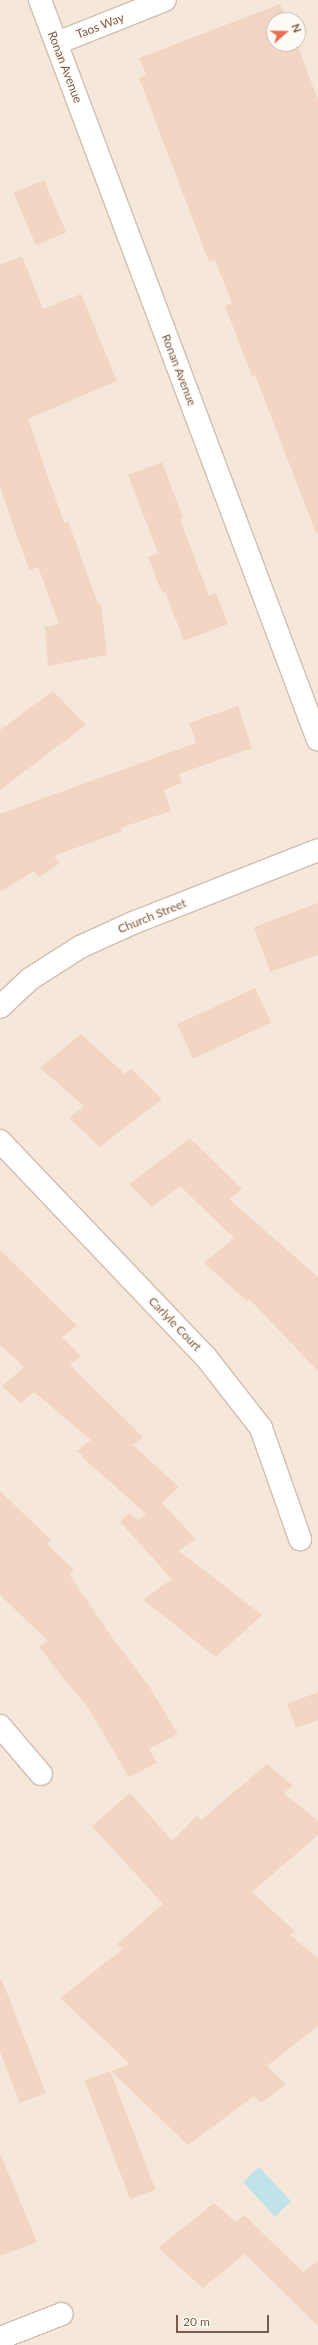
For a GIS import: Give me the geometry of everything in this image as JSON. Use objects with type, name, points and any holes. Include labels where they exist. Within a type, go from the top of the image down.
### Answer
[{"type":"street","name":"Ronan Avenue","points":[[40,0],[318,740]]},
{"type":"street","name":"Taos Way","points":[[56,42],[165,0]]},
{"type":"street","name":"Church Street","points":[[0,1007],[30,979],[80,947],[134,922],[318,850]]},
{"type":"street","name":"Carlyle Court","points":[[0,1141],[205,1356],[260,1428],[300,1539]]},
{"type":"street","points":[[0,1726],[41,1774]]},
{"type":"street","points":[[0,2338],[62,2314]]},
{"type":"shaded area","points":[[0,0],[318,0],[318,2345],[0,2345]]},
{"type":"water","points":[[259,2167],[291,2201],[275,2216],[243,2182]]},
{"type":"building","points":[[280,4],[283,12],[266,12],[266,52],[300,52],[318,100],[318,533],[316,533],[255,375],[252,376],[225,306],[232,303],[215,260],[209,262],[139,78],[146,75],[139,58]]},
{"type":"building","points":[[44,180],[66,232],[36,245],[14,193]]},
{"type":"building","points":[[22,256],[43,309],[81,294],[117,381],[28,419],[64,523],[68,521],[98,604],[101,604],[107,655],[48,666],[45,627],[59,624],[38,567],[29,570],[0,487],[0,265]]},
{"type":"building","points":[[162,462],[183,518],[180,519],[209,596],[216,593],[228,624],[184,641],[165,592],[162,593],[148,557],[158,553],[128,475]]},
{"type":"building","points":[[53,691],[86,725],[0,790],[0,730]]},
{"type":"building","points":[[238,706],[252,748],[179,774],[182,783],[164,790],[171,811],[120,828],[122,831],[54,856],[60,863],[39,877],[34,871],[0,892],[0,814],[196,743],[189,723]]},
{"type":"building","points":[[318,903],[318,955],[270,972],[254,927]]},
{"type":"building","points":[[255,988],[271,1022],[193,1059],[177,1024]]},
{"type":"building","points":[[81,1034],[125,1074],[131,1069],[162,1099],[100,1147],[69,1118],[84,1106],[40,1068]]},
{"type":"building","points":[[190,1138],[242,1189],[229,1199],[318,1277],[318,1371],[249,1299],[247,1301],[204,1263],[234,1238],[180,1186],[152,1207],[129,1184]]},
{"type":"building","points":[[0,1250],[77,1326],[62,1337],[81,1356],[70,1365],[143,1437],[133,1445],[179,1487],[162,1503],[196,1539],[179,1551],[262,1615],[216,1657],[143,1600],[172,1579],[120,1522],[129,1513],[138,1520],[146,1514],[77,1451],[91,1440],[34,1392],[21,1403],[2,1386],[24,1367],[0,1345]]},
{"type":"building","points":[[0,1491],[51,1540],[47,1544],[74,1570],[69,1574],[111,1636],[149,1686],[178,1734],[149,1749],[157,1763],[129,1777],[87,1706],[55,1668],[39,1646],[48,1641],[0,1595]]},
{"type":"building","points":[[318,1692],[318,1720],[296,1728],[287,1704]]},
{"type":"building","points":[[267,1764],[293,1786],[284,1793],[318,1821],[318,1835],[252,1892],[295,1931],[290,1935],[318,1958],[318,2026],[267,2066],[286,2084],[261,2103],[254,2096],[188,2145],[111,2071],[130,2064],[60,1998],[123,1949],[117,1944],[163,1904],[92,1826],[130,1793],[172,1841],[197,1816],[201,1820]]},
{"type":"building","points":[[0,1980],[2,1980],[46,2093],[20,2103],[0,2052]]},
{"type":"building","points":[[110,2071],[156,2190],[130,2199],[85,2081]]},
{"type":"building","points":[[0,2153],[37,2242],[0,2256]]},
{"type":"building","points":[[214,2203],[236,2222],[244,2215],[303,2272],[318,2261],[318,2326],[245,2254],[203,2288],[158,2248]]}]
